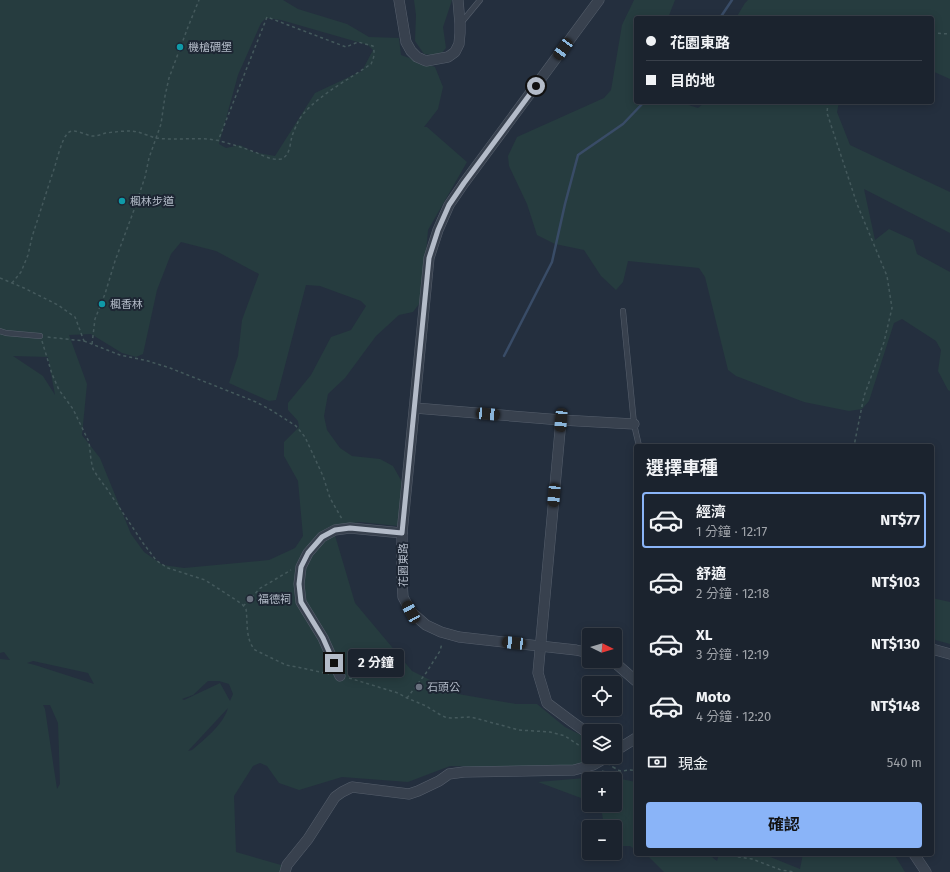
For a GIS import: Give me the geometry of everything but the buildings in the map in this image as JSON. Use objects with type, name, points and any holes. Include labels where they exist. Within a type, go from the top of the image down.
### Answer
[{"type":"street","points":[[399,0],[406,42],[411,51],[417,57],[426,61],[448,57],[455,52],[459,44],[460,24],[458,0]]},
{"type":"street","name":"花園東路","points":[[582,651],[459,637],[441,632],[426,625],[411,612],[403,597],[402,533],[429,258],[438,230],[449,205],[464,183],[599,0]]},
{"type":"street","points":[[415,408],[561,420],[634,424]]},
{"type":"street","points":[[561,420],[538,673],[547,703],[582,729]]},
{"type":"street","points":[[340,676],[323,638],[301,602],[299,584],[301,567],[308,553],[322,537],[335,530],[350,528],[402,533]]},
{"type":"street","points":[[934,649],[950,654]]},
{"type":"street","points":[[621,668],[634,679]]},
{"type":"street","points":[[622,747],[634,739]]},
{"type":"street","points":[[285,872],[287,866],[308,839],[336,797],[352,787],[409,794],[439,781],[449,774],[464,772],[574,770],[588,764]]},
{"type":"street","points":[[915,856],[926,872]]},
{"type":"lane","points":[[460,24],[480,0]]},
{"type":"lane","points":[[623,311],[634,424],[638,444]]},
{"type":"lane","points":[[0,332],[40,336]]},
{"type":"path","points":[[92,344],[95,318],[106,294],[115,261],[134,210],[160,124],[169,78],[199,0]]},
{"type":"path","points":[[12,283],[21,272],[25,263],[32,236],[56,166],[62,143],[70,131],[93,136],[105,133],[131,131],[156,138],[218,141],[270,158],[282,158],[287,154],[290,148],[298,121],[305,112],[326,94],[371,64],[374,59],[373,46],[358,42],[346,47],[267,17],[218,141]]},
{"type":"path","points":[[934,33],[950,34]]},
{"type":"path","points":[[828,104],[827,113],[857,204],[887,276],[892,308],[884,342],[864,396],[854,444]]},
{"type":"path","points":[[0,278],[58,305],[75,317],[84,341]]},
{"type":"path","points":[[350,528],[341,518],[330,498],[323,476],[305,437],[296,426],[271,410],[256,402],[148,361],[120,355],[84,341],[40,336],[52,374],[59,390],[73,409],[89,442],[93,469],[108,488],[143,543],[160,563],[168,568],[204,580],[246,608],[249,639],[255,650],[286,665],[340,676],[393,691],[446,717],[471,717],[519,730],[556,733],[565,736],[582,747]]},
{"type":"path","points":[[243,606],[260,589],[294,568],[301,567]]},
{"type":"path","points":[[407,698],[440,651],[445,633]]},
{"type":"path","points":[[597,764],[604,772],[634,770]]},
{"type":"path","points":[[604,764],[620,771]]},
{"type":"path","points":[[733,856],[752,859],[773,868],[794,872]]},
{"type":"green space","points":[[0,0],[283,0],[298,9],[347,24],[369,37],[399,38],[401,55],[435,67],[443,87],[438,109],[424,127],[427,127],[467,162],[428,230],[422,300],[413,312],[399,315],[376,336],[345,378],[328,394],[324,416],[327,430],[340,448],[352,456],[380,459],[393,466],[407,491],[397,526],[360,522],[338,526],[334,532],[355,603],[412,671],[458,694],[516,704],[537,704],[565,727],[582,736],[582,764],[553,769],[450,766],[408,782],[342,777],[299,790],[279,783],[267,766],[260,763],[253,766],[234,796],[236,852],[281,865],[289,872],[0,872],[0,659],[10,660],[4,652],[0,653]],"holes":[[[266,18],[281,20],[368,45],[373,50],[362,71],[315,93],[275,156],[253,152],[240,145],[226,148],[219,144],[238,75],[261,23]],[[181,242],[216,251],[259,274],[242,320],[238,356],[229,383],[269,401],[276,400],[306,285],[320,286],[361,301],[366,306],[351,330],[331,337],[311,375],[288,403],[288,410],[298,421],[299,427],[284,442],[284,456],[298,481],[303,536],[295,548],[269,560],[184,568],[163,565],[144,552],[131,534],[100,458],[82,435],[87,384],[69,335],[91,334],[122,353],[136,357],[143,354],[157,290],[171,254]],[[13,356],[48,357],[55,395],[43,376]],[[33,661],[88,673],[94,684],[27,663]],[[208,681],[219,681],[229,684],[233,694],[230,701],[220,683],[184,700],[182,699],[193,695]],[[43,705],[50,705],[58,723],[60,784],[57,789],[45,709]],[[228,708],[218,726],[192,750],[188,751]]]},
{"type":"green space","points":[[414,0],[452,0],[443,27],[446,48],[439,56],[424,54],[415,41],[416,15]]},
{"type":"green space","points":[[634,0],[675,0],[669,16],[634,16],[634,104],[685,104],[698,108],[703,104],[839,104],[837,112],[850,145],[950,192],[950,233],[864,189],[875,240],[889,229],[913,240],[917,254],[950,272],[950,391],[948,390],[938,371],[941,350],[936,341],[902,319],[894,323],[869,401],[862,409],[849,411],[804,402],[736,376],[728,370],[705,277],[699,268],[628,261],[623,282],[616,290],[601,276],[584,250],[555,244],[537,235],[527,204],[509,166],[508,156],[517,137],[604,98],[611,90],[622,25]]},
{"type":"green space","points":[[748,0],[950,0],[950,79],[934,72],[934,16],[737,16]]},
{"type":"green space","points":[[934,598],[950,602],[950,644],[934,640]]},
{"type":"green space","points":[[582,778],[582,798],[538,782]]},
{"type":"green space","points":[[622,779],[634,782],[634,849],[630,846],[622,846],[622,820],[603,820],[602,812],[622,812]]},
{"type":"green space","points":[[648,856],[711,856],[717,861],[718,856],[768,856],[800,869],[803,856],[895,856],[905,872],[664,872]]},
{"type":"waterway","points":[[721,16],[732,0]]},
{"type":"waterway","points":[[504,356],[552,262],[578,155],[623,124],[642,104]]},
{"type":"place","name":"機槍碉堡","points":[[180,47]]},
{"type":"place","name":"楓林步道","points":[[122,201]]},
{"type":"place","name":"楓香林","points":[[102,304]]},
{"type":"place","name":"福德祠","points":[[250,599]]},
{"type":"place","name":"石頭公","points":[[419,687]]},
{"type":"route","points":[[334,663],[323,638],[301,602],[299,584],[301,567],[308,553],[322,537],[335,530],[350,528],[402,533],[429,258],[438,230],[449,205],[536,86]]}]
